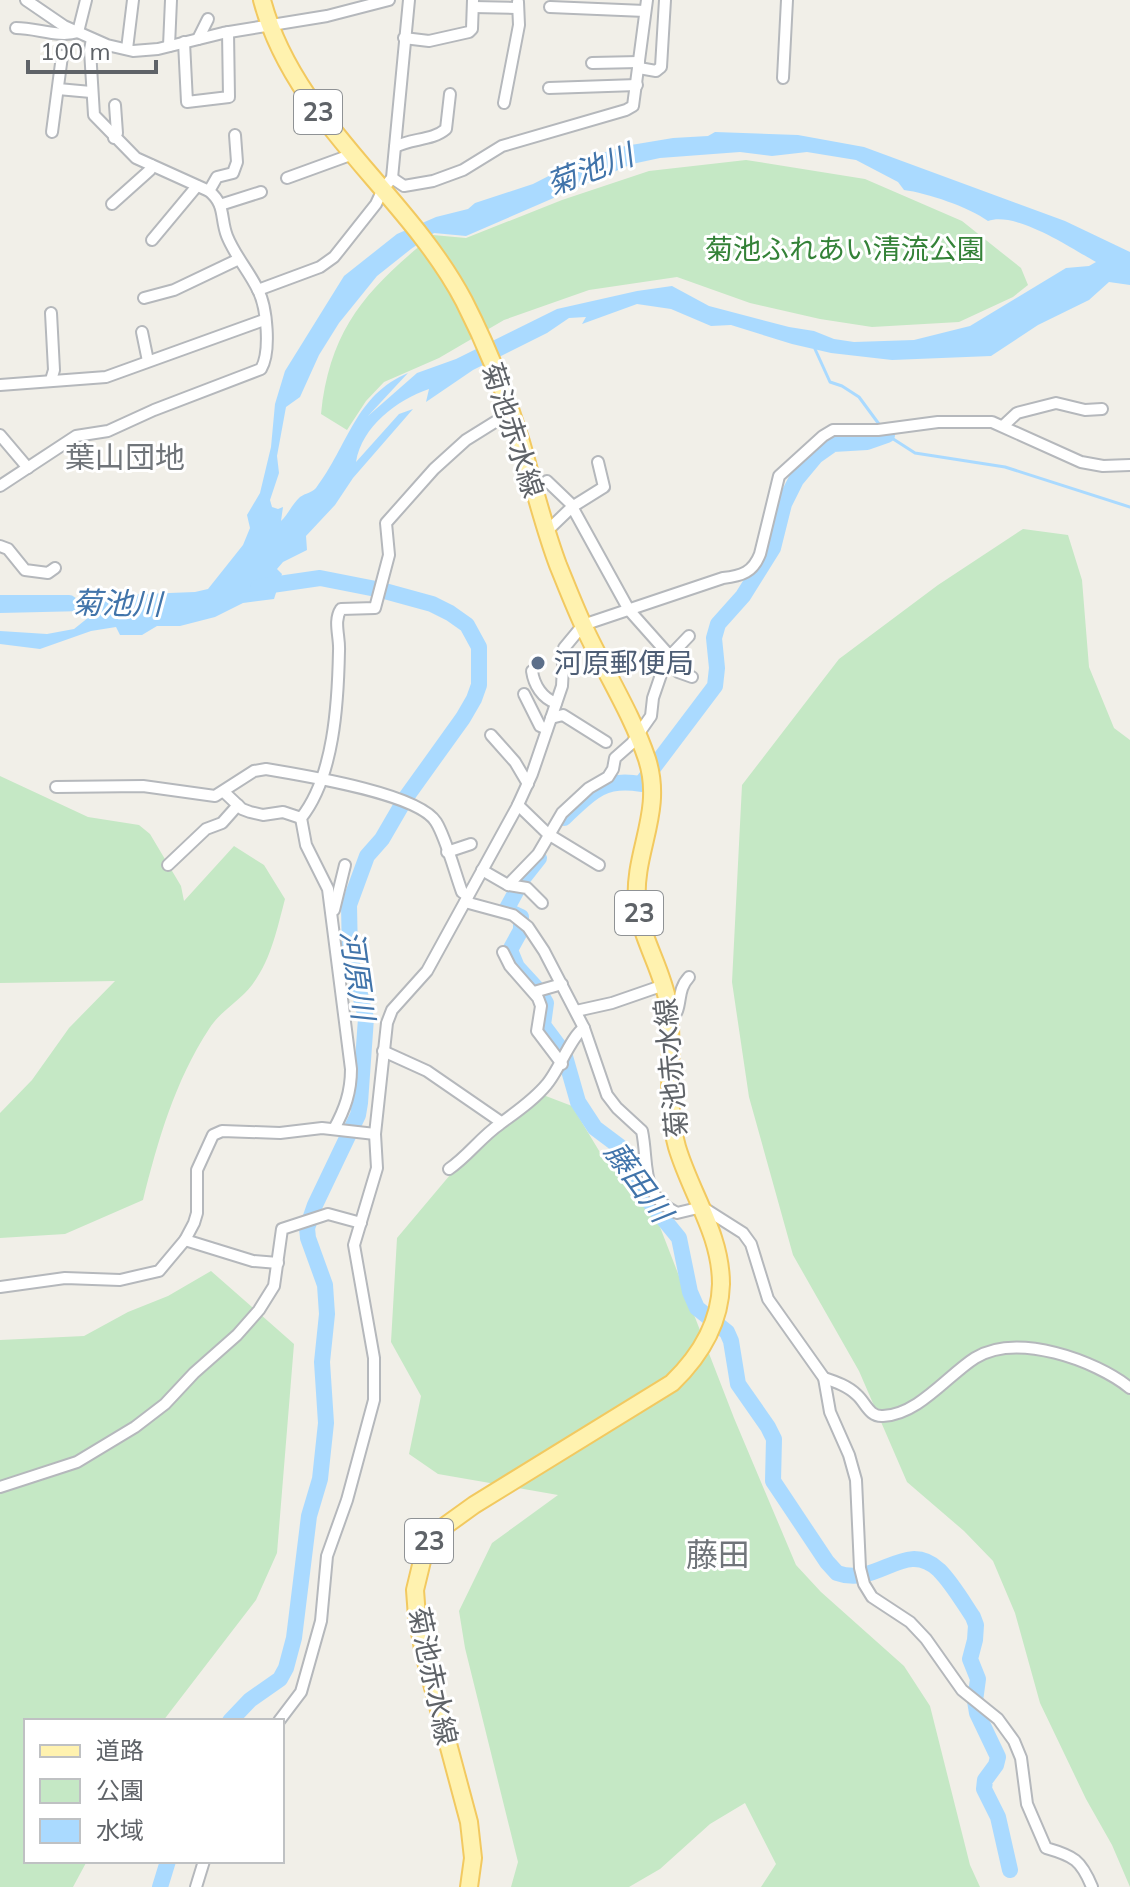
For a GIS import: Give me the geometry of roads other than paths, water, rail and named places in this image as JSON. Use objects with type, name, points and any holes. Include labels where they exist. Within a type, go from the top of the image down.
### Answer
[{"type":"main road","name":"菊池赤水線","points":[[262,0],[269,25],[296,81],[353,154],[387,184],[399,208],[443,267],[476,326],[511,412],[546,532],[583,625],[647,760],[652,789],[649,832],[637,886],[637,905],[664,985],[670,1021],[671,1099],[676,1142],[719,1261],[719,1308],[710,1333],[699,1355],[672,1383],[494,1493],[431,1536],[415,1590],[417,1617],[427,1668],[469,1822],[473,1858],[469,1887]]},
{"type":"street","points":[[26,0],[46,16],[92,39],[127,49],[169,46],[228,32],[327,16],[389,0]]},
{"type":"street","points":[[78,32],[86,0]]},
{"type":"street","points":[[127,49],[133,0]]},
{"type":"street","points":[[169,46],[171,0]]},
{"type":"street","points":[[258,290],[320,267],[334,257],[376,204],[387,184],[395,147],[409,0]]},
{"type":"street","points":[[592,63],[639,65],[656,71],[661,67],[665,0]]},
{"type":"street","points":[[783,78],[787,0]]},
{"type":"street","points":[[404,38],[429,41],[469,32],[472,29],[473,3],[517,5],[519,25],[504,103]]},
{"type":"street","points":[[387,184],[404,186],[433,181],[463,170],[502,146],[633,106],[646,6],[550,7]]},
{"type":"street","points":[[198,39],[208,19]]},
{"type":"street","points":[[16,28],[37,28],[65,36],[78,32]]},
{"type":"street","points":[[184,42],[187,102],[229,97],[228,32]]},
{"type":"street","points":[[0,486],[76,436],[108,431],[261,369],[265,363],[268,339],[258,290],[237,260],[225,233],[219,199],[209,191],[136,158],[94,115],[92,39]]},
{"type":"street","points":[[52,132],[62,56]]},
{"type":"street","points":[[549,88],[637,85]]},
{"type":"street","points":[[58,89],[91,92]]},
{"type":"street","points":[[395,147],[404,142],[440,135],[446,129],[450,94]]},
{"type":"street","points":[[114,138],[117,133],[115,105]]},
{"type":"street","points":[[209,191],[217,177],[233,173],[237,162],[235,135]]},
{"type":"street","points":[[287,178],[353,154]]},
{"type":"street","points":[[112,204],[150,170],[151,165]]},
{"type":"street","points":[[152,240],[197,186]]},
{"type":"street","points":[[220,205],[261,192]]},
{"type":"street","points":[[144,298],[174,290],[237,260]]},
{"type":"street","points":[[51,313],[54,370],[51,380]]},
{"type":"street","points":[[0,385],[106,377],[264,320]]},
{"type":"street","points":[[142,332],[148,361]]},
{"type":"street","points":[[1003,426],[1017,413],[1056,403],[1085,410],[1102,409]]},
{"type":"street","points":[[334,1129],[351,1088],[328,889],[306,845],[301,818],[315,801],[323,779],[335,707],[339,649],[337,616],[341,609],[375,608],[387,568],[389,541],[386,523],[434,469],[466,440],[511,412]]},
{"type":"street","points":[[281,1719],[301,1692],[321,1621],[327,1556],[347,1500],[374,1400],[374,1358],[354,1245],[377,1168],[375,1134],[384,1035],[392,1010],[427,971],[528,784],[562,686],[564,648],[583,625],[723,578],[747,573],[756,565],[760,554],[779,476],[833,430],[878,430],[938,422],[992,422],[1082,463],[1130,465]]},
{"type":"street","points":[[0,435],[28,468]]},
{"type":"street","points":[[546,532],[572,507],[604,487],[598,462]]},
{"type":"street","points":[[547,481],[572,507],[629,610],[669,655],[678,672],[692,677]]},
{"type":"street","points":[[0,546],[8,549],[25,570],[48,573],[55,568]]},
{"type":"street","points":[[508,885],[538,854],[562,813],[589,788],[608,777],[615,758],[651,716],[653,698],[669,655],[689,636]]},
{"type":"street","points":[[532,671],[546,699],[556,703]]},
{"type":"street","points":[[524,694],[540,726],[563,715],[606,742]]},
{"type":"street","points":[[491,735],[515,762],[528,784]]},
{"type":"street","points":[[56,787],[143,786],[215,796],[254,771],[266,769],[375,792],[422,808],[436,821],[466,899],[513,915],[528,927],[562,984],[584,1028],[607,1095],[642,1131],[644,1165],[653,1191],[663,1206],[677,1213],[702,1207],[743,1233],[751,1244],[768,1299],[818,1365],[824,1378],[830,1412],[856,1480],[860,1568],[864,1584],[872,1597],[910,1622],[962,1690],[998,1719],[1014,1741],[1021,1758],[1024,1789],[1046,1848],[1060,1852],[1083,1866],[1092,1887]]},
{"type":"street","points":[[224,792],[242,809],[263,815],[283,812],[301,818]]},
{"type":"street","points":[[168,865],[206,829],[222,823],[238,805]]},
{"type":"street","points":[[518,805],[548,834],[599,865]]},
{"type":"street","points":[[447,852],[471,844]]},
{"type":"street","points":[[331,915],[345,865]]},
{"type":"street","points":[[482,870],[508,885],[527,888],[542,903]]},
{"type":"street","points":[[503,952],[510,966],[534,992],[541,1006],[537,1031],[562,1064]]},
{"type":"street","points":[[670,1021],[676,1016],[681,985],[689,977]]},
{"type":"street","points":[[534,992],[562,984]]},
{"type":"street","points":[[576,1011],[664,985]]},
{"type":"street","points":[[449,1169],[546,1085],[562,1064],[577,1032],[584,1028]]},
{"type":"street","points":[[383,1051],[427,1071],[501,1122]]},
{"type":"street","points":[[0,1287],[65,1278],[120,1280],[159,1271],[185,1240],[197,1213],[197,1170],[213,1135],[222,1131],[280,1133],[334,1129],[375,1134]]},
{"type":"street","points":[[0,1487],[77,1462],[135,1427],[165,1404],[259,1310],[274,1286],[282,1229],[328,1214],[361,1223]]},
{"type":"street","points":[[185,1240],[253,1261],[278,1263]]},
{"type":"street","points":[[824,1378],[838,1382],[856,1394],[872,1414],[880,1417],[893,1415],[914,1405],[976,1357],[1009,1347],[1077,1360],[1105,1371],[1130,1388]]},
{"type":"street","points":[[196,1887],[203,1863]]},
{"type":"water","points":[[715,132],[798,135],[864,147],[1065,221],[1130,252],[1130,285],[1109,282],[1089,300],[1038,325],[991,356],[892,360],[831,353],[731,325],[711,326],[671,309],[637,304],[582,324],[586,317],[569,318],[547,333],[473,370],[426,402],[429,389],[393,407],[383,416],[365,437],[356,462],[399,414],[413,409],[306,536],[307,550],[283,562],[277,569],[282,574],[274,599],[243,603],[215,617],[180,626],[157,626],[142,635],[120,635],[116,627],[91,631],[40,649],[0,644],[0,631],[47,634],[74,629],[89,617],[85,611],[0,613],[0,606],[20,609],[93,596],[208,589],[243,545],[250,528],[247,515],[260,493],[271,447],[275,404],[285,371],[344,276],[397,234],[436,217],[468,209],[475,203],[533,184],[580,160],[625,146],[708,136]],"holes":[[[740,152],[772,156],[807,152],[856,160],[898,182],[904,190],[948,201],[988,221],[1000,219],[1028,226],[1096,262],[1089,266],[1066,268],[970,326],[914,340],[854,342],[834,339],[814,331],[709,306],[672,286],[557,309],[456,359],[417,373],[368,416],[408,373],[390,383],[364,408],[316,488],[300,497],[281,521],[283,507],[272,507],[270,500],[279,473],[277,456],[286,407],[300,397],[319,355],[339,323],[377,276],[411,249],[434,233],[466,236],[632,164],[660,158]]]},
{"type":"waterway","points":[[815,349],[830,382],[859,397],[887,435],[915,453],[1005,467],[1130,507]]},
{"type":"waterway","name":"藤田川","points":[[564,818],[590,794],[607,785],[641,784],[715,686],[714,638],[718,624],[743,596],[773,548],[784,504],[796,480],[816,456],[833,444],[867,442],[887,435]]},
{"type":"waterway","name":"河原川","points":[[232,1719],[250,1700],[280,1679],[286,1668],[294,1638],[309,1516],[320,1479],[326,1423],[322,1362],[327,1314],[325,1285],[307,1228],[358,1115],[360,1103],[366,1018],[350,956],[349,905],[367,856],[382,839],[407,796],[463,718],[479,685],[479,647],[467,625],[432,604],[320,578],[258,587]]},
{"type":"waterway","name":"菊池川","points":[[0,603],[69,603]]},
{"type":"waterway","name":"藤田川","points":[[539,858],[524,877],[506,910],[521,917],[521,930],[510,950],[517,967],[546,1003],[543,1025],[564,1053],[578,1102],[595,1128],[619,1146],[625,1158],[626,1173],[679,1238],[690,1292],[697,1308],[727,1332],[738,1384],[774,1439],[773,1481],[837,1573],[852,1576],[903,1561],[914,1559],[927,1562],[944,1575],[973,1617],[975,1640],[970,1659],[978,1679],[977,1713],[998,1757],[985,1780],[984,1789],[998,1817],[1010,1870]]},
{"type":"waterway","name":"河原川","points":[[160,1887],[167,1863]]},
{"type":"place","name":"河原郵便局","points":[[538,663]]},
{"type":"district","name":"葉山団地","points":[[125,458]]},
{"type":"district","name":"藤田","points":[[718,1555]]},
{"type":"park label","name":"菊池ふれあい清流公園","points":[[845,249]]}]
